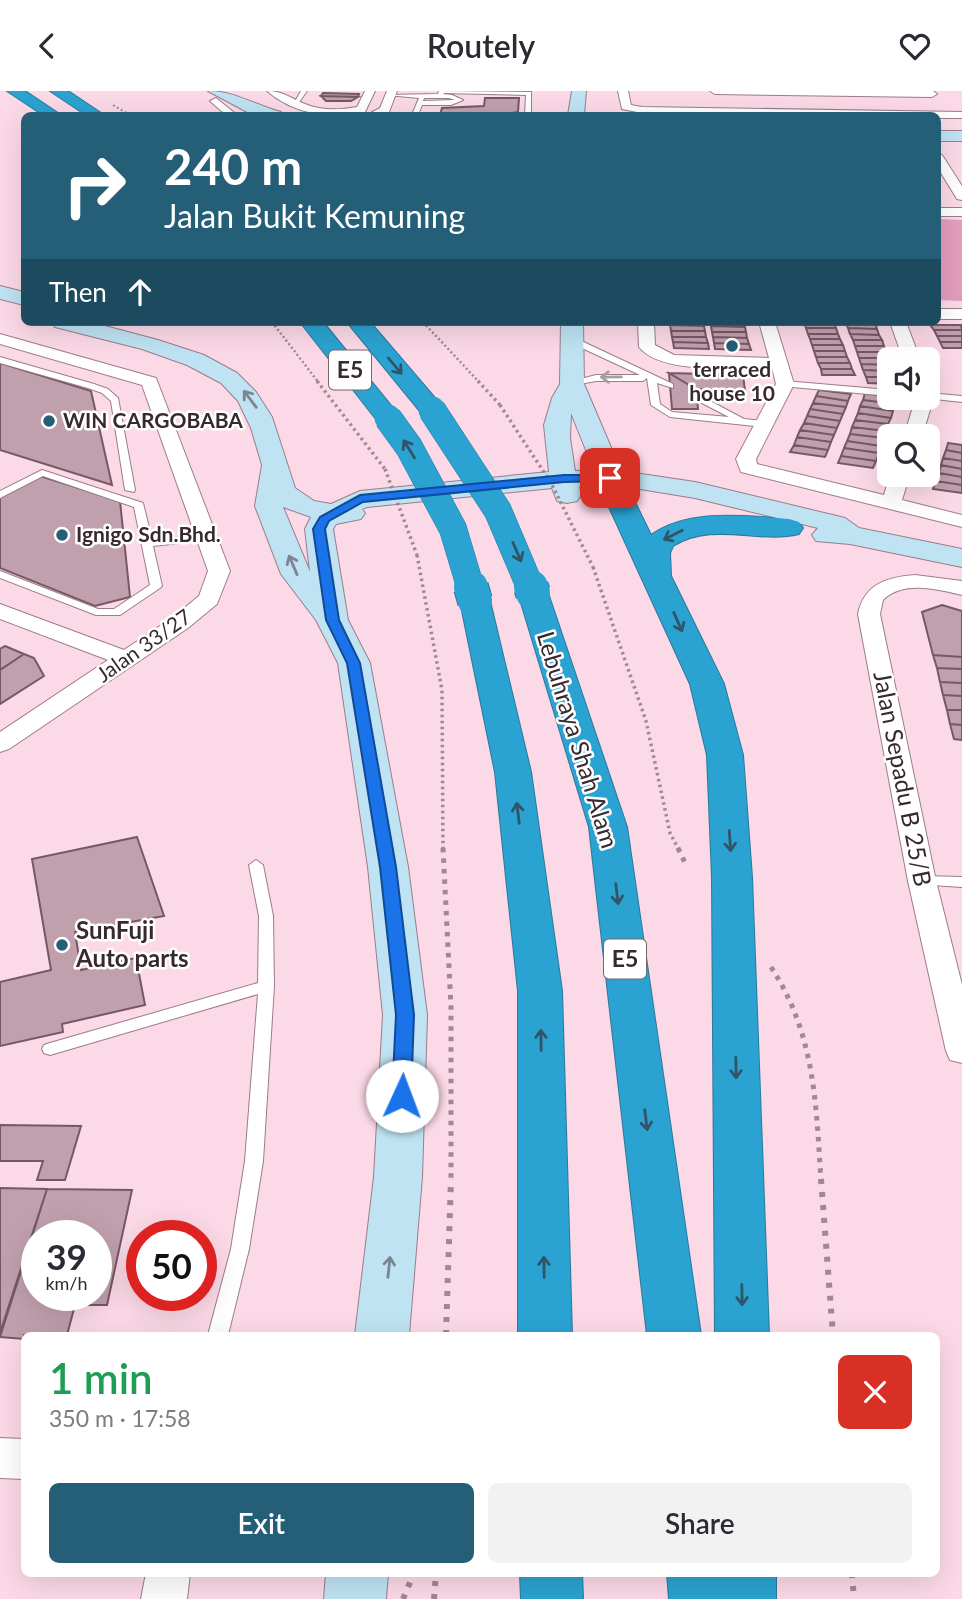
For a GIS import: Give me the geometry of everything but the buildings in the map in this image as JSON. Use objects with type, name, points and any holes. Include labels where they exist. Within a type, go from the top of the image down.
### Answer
[{"type":"highway","points":[[14,91],[48,112]]},
{"type":"highway","points":[[57,91],[91,112]]},
{"type":"highway","name":"E5","points":[[314,326],[409,447],[453,529],[475,601],[513,772],[540,991],[545,1332]]},
{"type":"highway","name":"Lebuhraya Shah Alam","points":[[361,326],[432,409],[498,511],[533,593],[608,827],[674,1332]]},
{"type":"highway","points":[[613,486],[706,684],[724,755],[732,877],[743,1332]]},
{"type":"highway","points":[[657,575],[655,552],[663,540],[680,530],[702,525],[737,524],[789,528]]},
{"type":"highway","points":[[551,1577],[552,1599]]},
{"type":"highway","points":[[698,1577],[700,1599]]},
{"type":"highway","points":[[745,1577],[745,1599]]},
{"type":"main road","points":[[197,91],[215,96],[241,112]]},
{"type":"main road","points":[[576,112],[579,91]]},
{"type":"main road","points":[[593,91],[593,112]]},
{"type":"main road","points":[[941,136],[962,137]]},
{"type":"main road","points":[[941,142],[962,142]]},
{"type":"main road","points":[[0,292],[21,298]]},
{"type":"main road","points":[[0,306],[12,331]]},
{"type":"main road","points":[[77,326],[190,358],[226,375],[257,407],[284,454],[269,506],[296,574],[332,620],[354,663],[388,867],[405,1015],[398,1177],[382,1332]]},
{"type":"main road","points":[[125,326],[233,358],[259,374]]},
{"type":"main road","points":[[572,331],[572,384],[587,428],[613,486]]},
{"type":"main road","points":[[522,482],[544,459],[554,439],[560,402],[572,384]]},
{"type":"main road","points":[[276,397],[284,454],[282,490],[301,504],[333,513],[382,513],[566,487],[613,486],[642,481],[695,490],[835,524],[850,535]]},
{"type":"main road","points":[[587,428],[626,464],[646,474],[695,490]]},
{"type":"main road","points":[[554,439],[566,487]]},
{"type":"main road","points":[[306,480],[313,489],[360,499],[522,482],[566,487]]},
{"type":"main road","points":[[613,486],[789,528],[829,536],[850,535],[962,558]]},
{"type":"main road","points":[[332,620],[319,529],[324,519],[360,499]]},
{"type":"main road","points":[[355,1599],[357,1577]]},
{"type":"street","points":[[272,91],[295,104],[321,112]]},
{"type":"street","points":[[355,112],[365,104],[370,91]]},
{"type":"street","points":[[623,91],[626,107],[642,110],[768,112]]},
{"type":"street","points":[[702,91],[709,111]]},
{"type":"street","points":[[715,91],[931,93],[945,115]]},
{"type":"street","points":[[365,104],[390,97]]},
{"type":"street","points":[[380,112],[385,110],[390,97]]},
{"type":"street","points":[[941,115],[962,115]]},
{"type":"street","points":[[945,181],[962,196]]},
{"type":"street","points":[[941,212],[962,212]]},
{"type":"street","points":[[941,314],[962,314]]},
{"type":"street","points":[[646,326],[647,347],[657,355],[672,360],[778,363]]},
{"type":"street","points":[[769,326],[785,384],[746,459],[748,468],[962,521]]},
{"type":"street","points":[[900,326],[907,347]]},
{"type":"street","name":"Jalan 33/27","points":[[4,737],[180,623],[209,599],[219,571],[150,382],[12,331]]},
{"type":"street","points":[[891,504],[896,487]]},
{"type":"street","name":"Jalan Sepadu B 25/B","points":[[962,588],[932,580],[887,587],[873,598],[869,614],[922,881],[962,1051]]},
{"type":"street","points":[[0,611],[126,659]]},
{"type":"street","points":[[0,1458],[21,1459]]},
{"type":"street","points":[[164,1599],[167,1577]]},
{"type":"lane","points":[[295,104],[304,91]]},
{"type":"lane","points":[[440,96],[442,91],[528,93],[527,112]]},
{"type":"lane","points":[[416,112],[422,96]]},
{"type":"lane","points":[[390,97],[440,96],[460,100],[452,103],[419,103]]},
{"type":"lane","points":[[12,331],[0,358],[105,391],[115,400],[130,490]]},
{"type":"lane","points":[[572,331],[652,379],[670,386]]},
{"type":"lane","points":[[572,384],[596,378],[652,379]]},
{"type":"lane","points":[[652,379],[656,405],[670,414],[765,424]]},
{"type":"lane","points":[[785,384],[877,392]]},
{"type":"lane","points":[[697,397],[745,422]]},
{"type":"lane","points":[[940,398],[962,399]]},
{"type":"lane","points":[[0,495],[42,473],[139,505],[156,586],[116,613],[96,612],[0,574]]},
{"type":"lane","points":[[147,544],[206,537]]},
{"type":"lane","points":[[219,1332],[240,1249],[254,1161],[266,986],[266,916],[256,865]]},
{"type":"lane","points":[[922,881],[962,882]]},
{"type":"lane","points":[[50,1049],[266,986]]},
{"type":"path","points":[[275,326],[385,469],[417,555],[442,690],[442,819],[451,1020],[451,1221],[446,1332]]},
{"type":"path","points":[[427,326],[499,405],[524,437],[575,526],[593,567],[646,721],[663,809],[670,833],[687,867]]},
{"type":"path","points":[[766,961],[793,1001],[803,1031],[814,1086],[833,1332]]},
{"type":"path","points":[[402,1599],[412,1577]]},
{"type":"path","points":[[434,1599],[436,1577]]},
{"type":"path","points":[[852,1577],[854,1599]]},
{"type":"shaded area","points":[[941,219],[962,220],[962,301],[941,300]]},
{"type":"place","name":"terraced house 10","points":[[732,346]]},
{"type":"place","name":"WIN CARGOBABA","points":[[49,421]]},
{"type":"place","name":"Ignigo Sdn.Bhd.","points":[[62,535]]},
{"type":"place","name":"SunFuji Auto parts","points":[[62,945]]},
{"type":"route","points":[[402,1096],[405,1015],[388,867],[354,663],[332,620],[319,529],[324,519],[360,499],[564,479],[610,478]]}]
